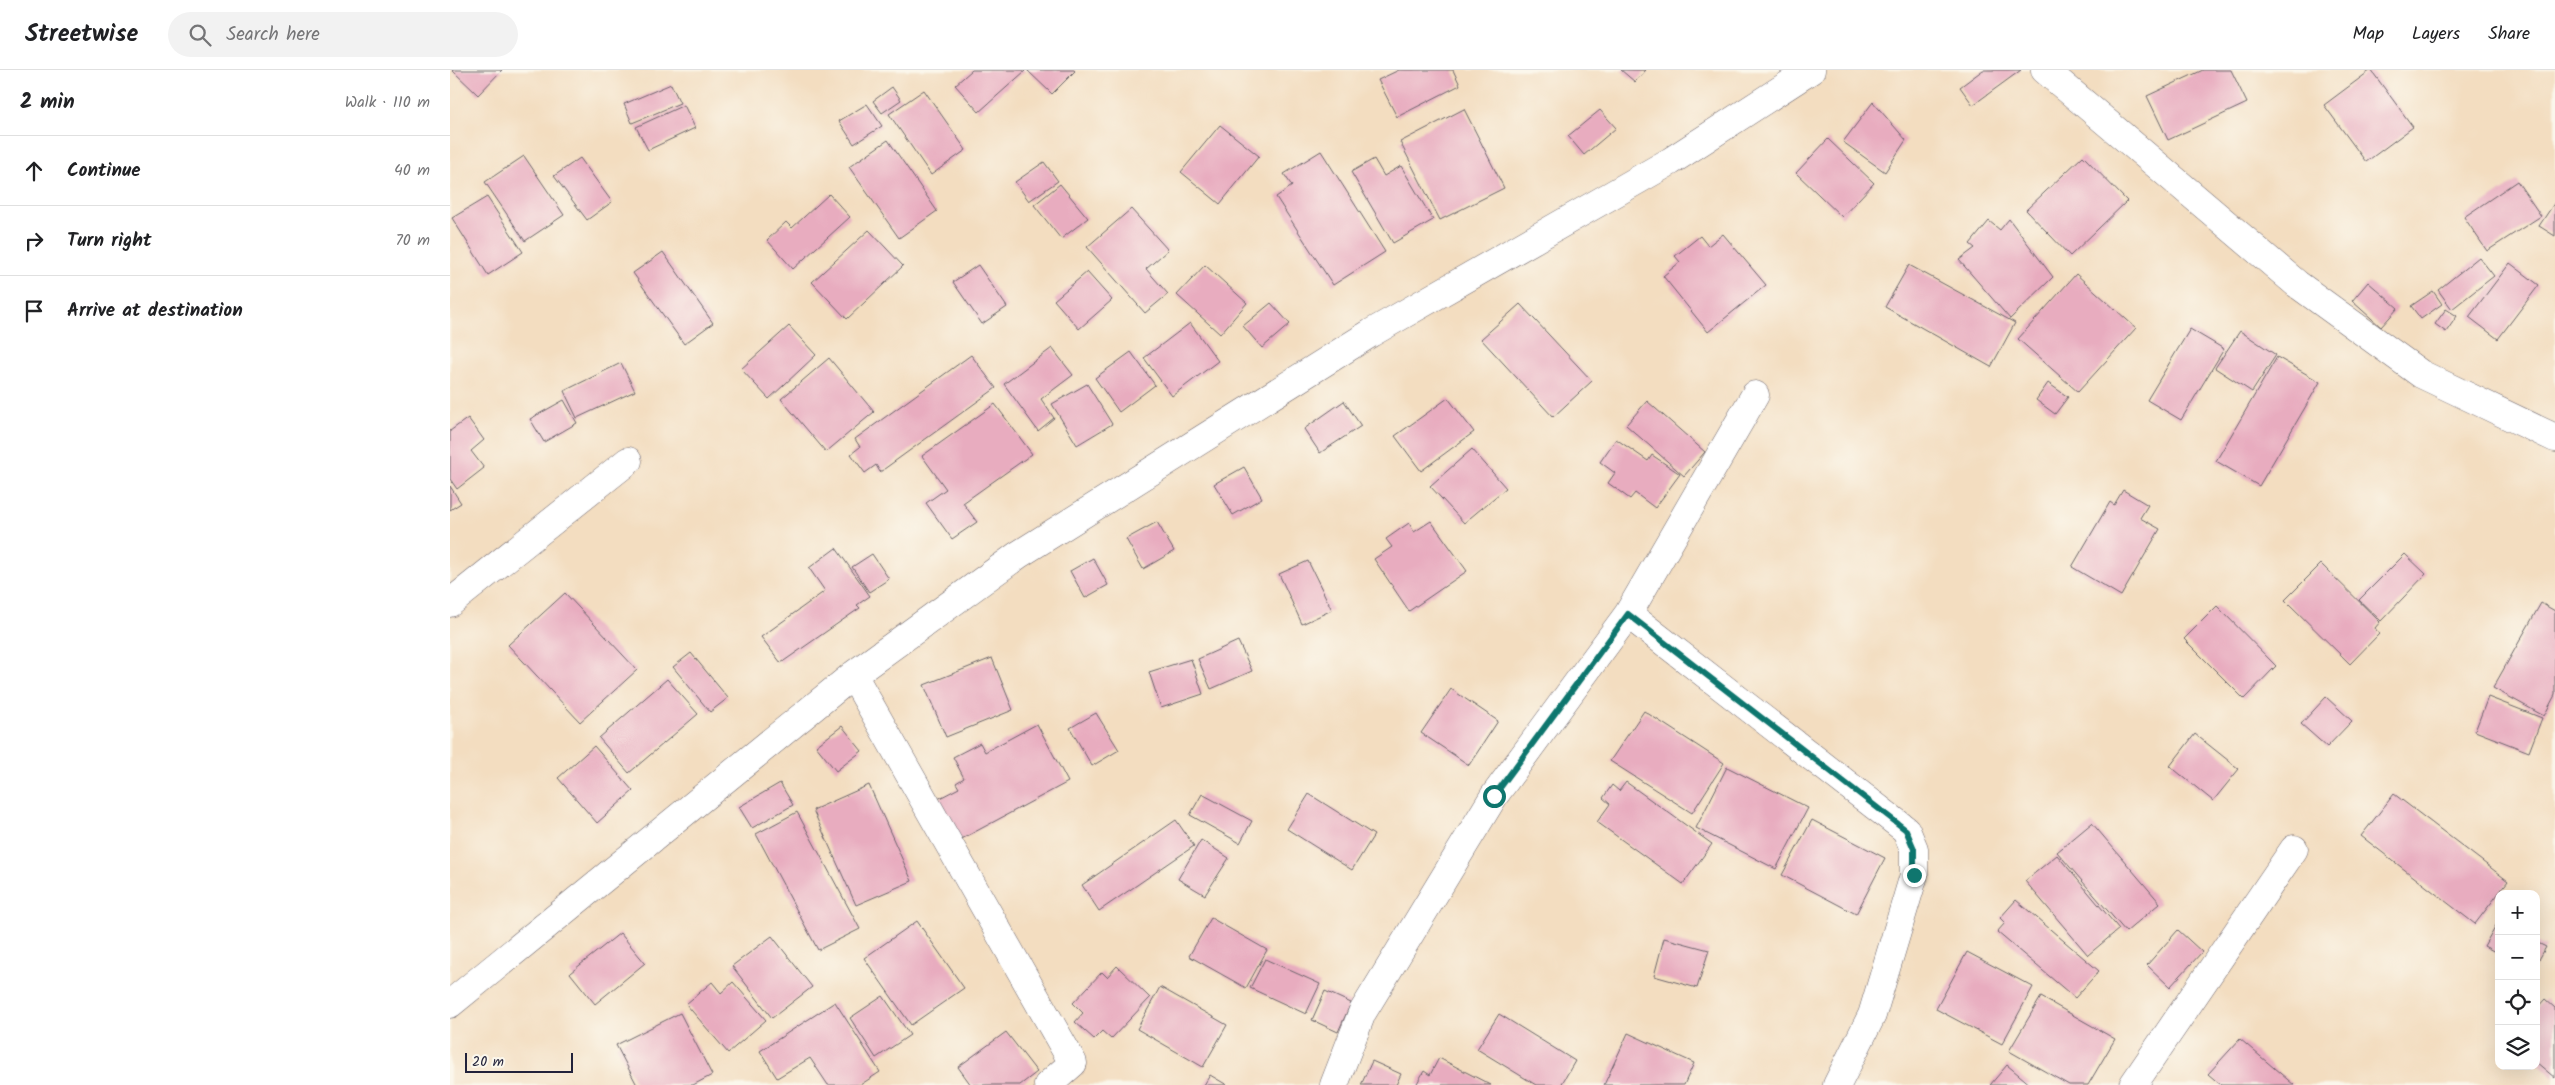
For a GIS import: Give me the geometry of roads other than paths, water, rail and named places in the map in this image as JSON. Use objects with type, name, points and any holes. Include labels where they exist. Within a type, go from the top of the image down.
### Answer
[{"type":"street","points":[[450,1004],[853,674],[1034,544],[1371,333],[1671,161],[1811,70]]},
{"type":"street","points":[[2044,70],[2297,284],[2421,374],[2555,438]]},
{"type":"street","points":[[1334,1085],[1362,1013],[1494,796],[1628,614],[1756,395]]},
{"type":"street","points":[[450,603],[628,461]]},
{"type":"street","points":[[1628,614],[1906,830],[1914,849],[1914,875],[1872,1015],[1837,1085]]},
{"type":"street","points":[[853,674],[1073,1063],[1048,1085]]},
{"type":"street","points":[[2133,1085],[2294,849]]}]
